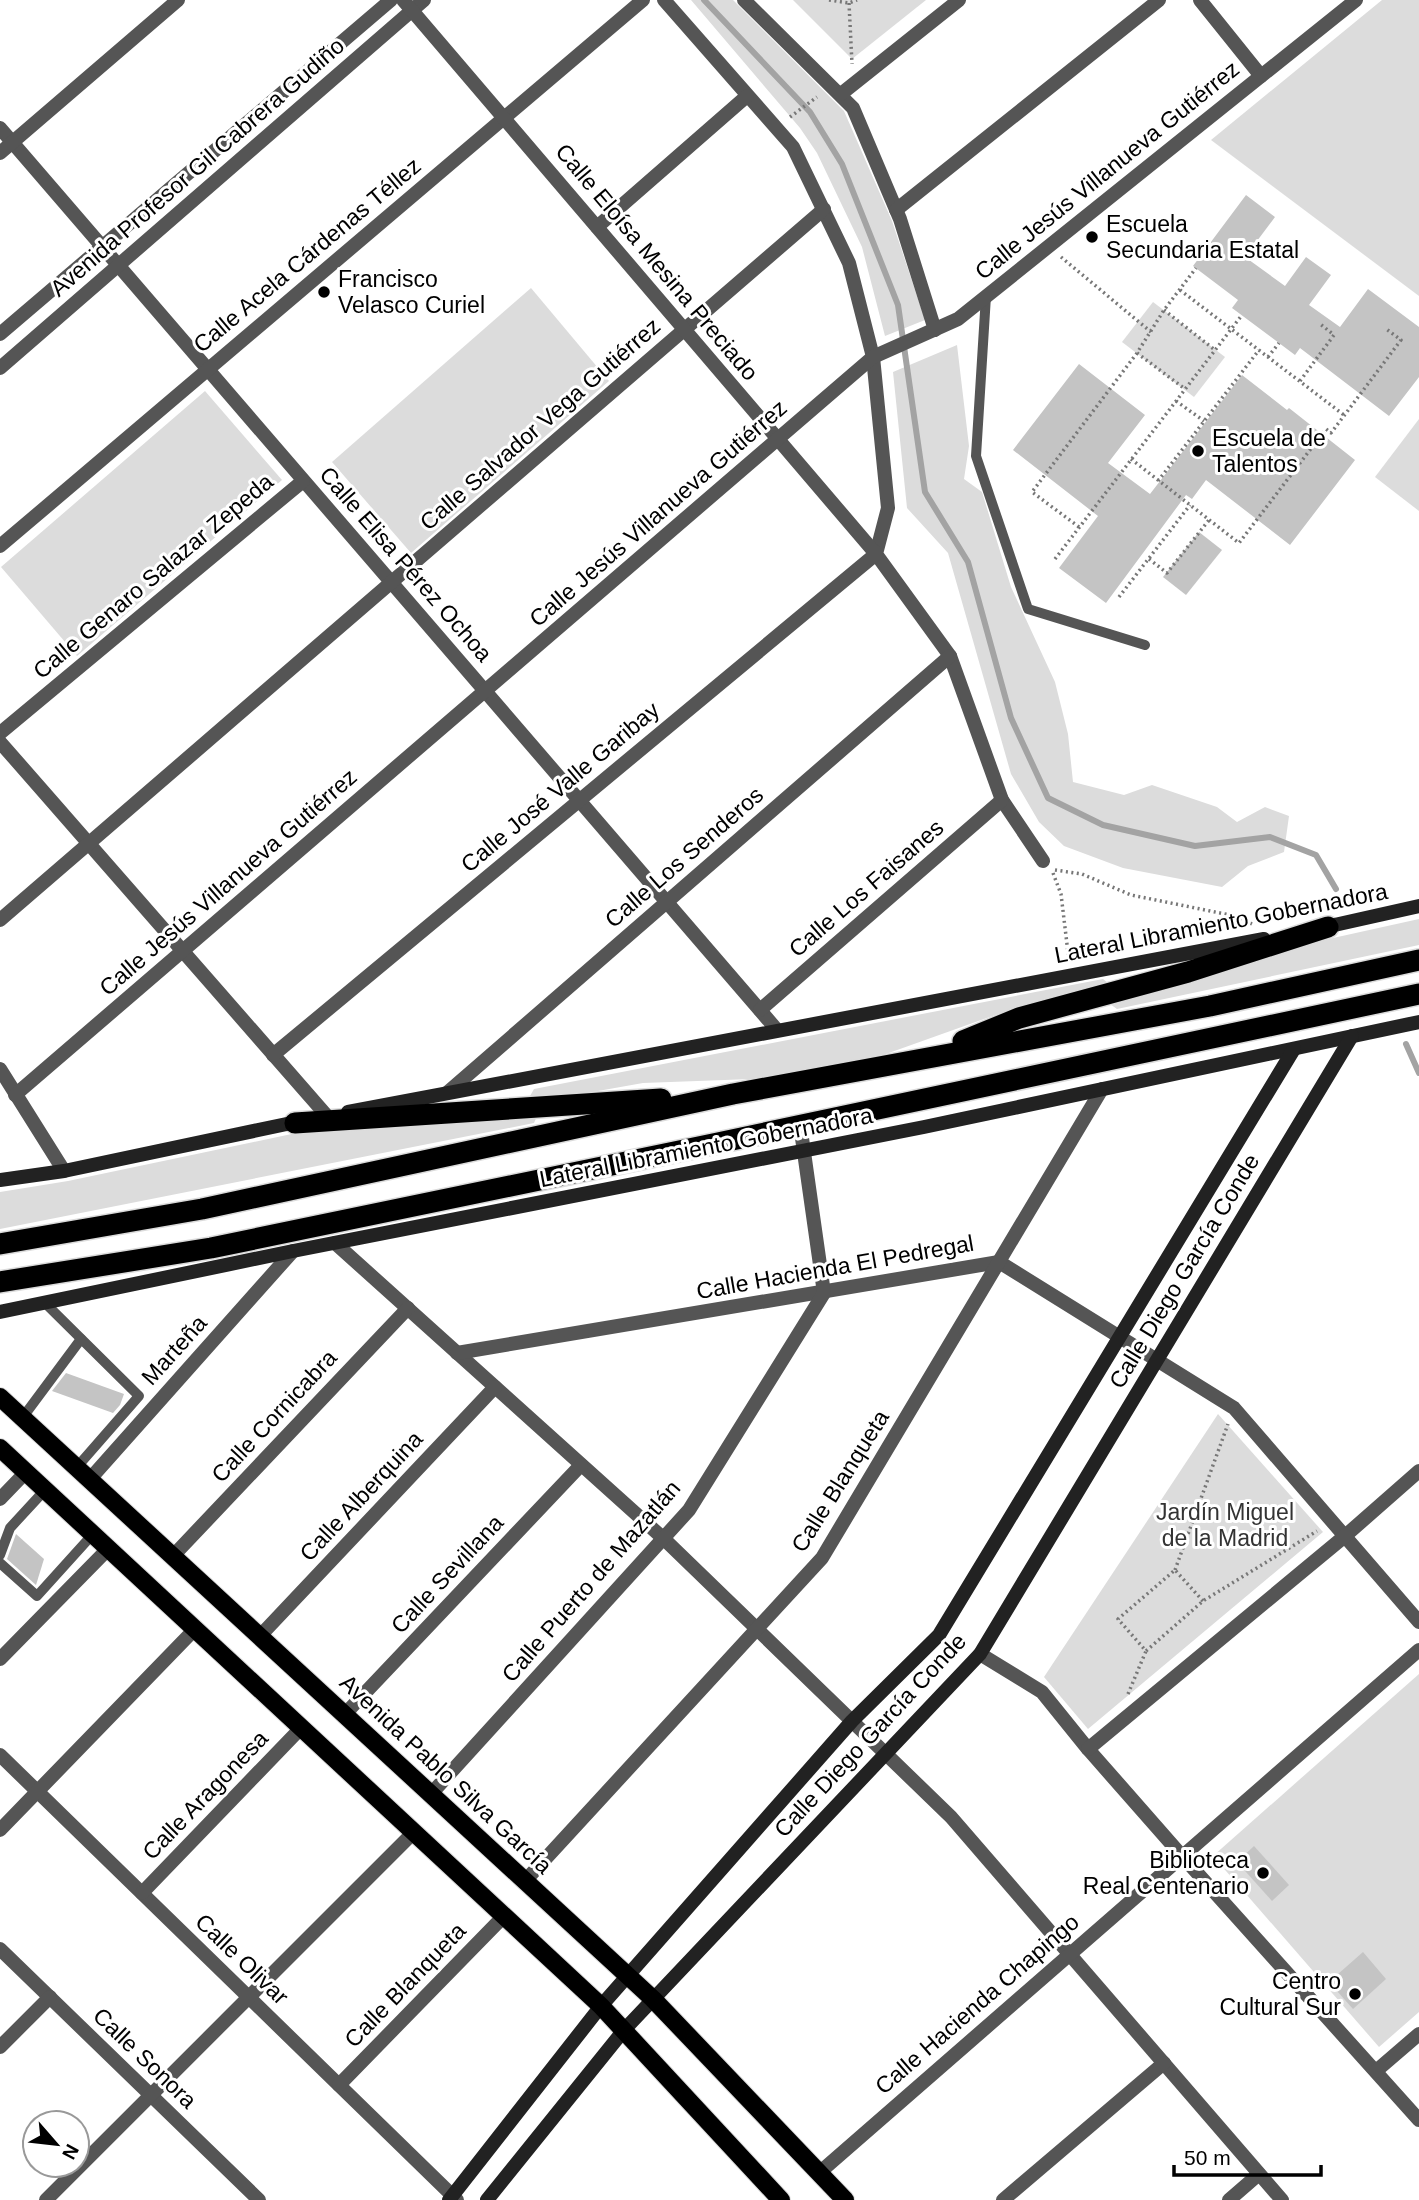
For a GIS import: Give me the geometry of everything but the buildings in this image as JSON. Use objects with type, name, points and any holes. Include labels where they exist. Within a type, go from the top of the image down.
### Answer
[{"type":"highway","points":[[918,1060],[1019,1018],[1188,972],[1328,927]]},
{"type":"highway","points":[[0,1244],[202,1209],[733,1094],[1210,1006],[1419,960]]},
{"type":"highway","points":[[0,1282],[211,1248],[1419,993]]},
{"type":"highway","points":[[295,1122],[733,1094]]},
{"type":"main road","name":"Avenida Pablo Silva García","points":[[0,1398],[653,1999],[845,2200]]},
{"type":"main road","points":[[0,1448],[601,2006],[781,2200]]},
{"type":"street","points":[[0,153],[178,0]]},
{"type":"street","name":"Avenida Profesor Gil Cabrera Gudiño","points":[[0,334],[391,0]]},
{"type":"street","name":"Avenida Profesor Gil Cabrera Gudiño","points":[[0,368],[118,266],[408,5],[425,0]]},
{"type":"street","name":"Calle Acela Cárdenas Téllez","points":[[0,545],[643,0]]},
{"type":"street","points":[[664,0],[793,147],[849,264],[873,357],[888,508],[876,554]]},
{"type":"street","points":[[744,0],[853,108],[896,210],[934,330]]},
{"type":"street","points":[[841,94],[959,0]]},
{"type":"street","points":[[896,210],[1159,0]]},
{"type":"street","points":[[1200,0],[1261,76]]},
{"type":"street","name":"Calle Jesús Villanueva Gutiérrez","points":[[15,1095],[873,357],[958,319],[1356,0]]},
{"type":"street","name":"Calle Eloísa Mesina Preciado","points":[[408,5],[876,554],[950,656],[1002,800],[1043,860]]},
{"type":"street","points":[[597,227],[747,96]]},
{"type":"street","name":"Calle Elisa Pérez Ochoa","points":[[0,128],[777,1030]]},
{"type":"street","name":"Calle Salvador Vega Gutiérrez","points":[[0,920],[824,209]]},
{"type":"street","name":"Calle Genaro Salazar Zepeda","points":[[0,733],[303,481]]},
{"type":"street","name":"Calle José Valle Garibay","points":[[274,1055],[876,554]]},
{"type":"street","name":"Calle Los Senderos","points":[[448,1091],[950,656]]},
{"type":"street","points":[[0,742],[327,1116]]},
{"type":"street","name":"Calle Los Faisanes","points":[[760,1010],[1002,800]]},
{"type":"street","name":"Lateral Libramiento Gobernadora","points":[[0,1180],[64,1171],[448,1091],[1070,977],[1328,927],[1419,906]]},
{"type":"street","name":"Lateral Libramiento Gobernadora","points":[[0,1312],[293,1251],[805,1151],[1419,1022]]},
{"type":"street","name":"Calle Diego García Conde","points":[[487,2200],[624,2030],[980,1654],[1352,1036]]},
{"type":"street","name":"Calle Diego García Conde","points":[[453,2199],[601,2006],[852,1721],[939,1636],[1294,1049]]},
{"type":"street","points":[[0,1069],[64,1171]]},
{"type":"street","name":"Calle Blanqueta","points":[[525,1881],[822,1558],[1102,1089]]},
{"type":"street","points":[[800,1124],[824,1293]]},
{"type":"street","points":[[335,1243],[664,1539],[951,1817],[1282,2200]]},
{"type":"street","name":"Marteña","points":[[83,1473],[293,1251]]},
{"type":"street","name":"Calle Hacienda El Pedregal","points":[[457,1353],[999,1262],[1234,1408],[1419,1622]]},
{"type":"street","name":"Calle Puerto de Mazatlán","points":[[431,1794],[689,1510],[824,1293]]},
{"type":"street","name":"Calle Cornicabra","points":[[173,1556],[408,1308]]},
{"type":"street","name":"Calle Alberquina","points":[[260,1636],[495,1387]]},
{"type":"street","name":"Calle Sevillana","points":[[345,1714],[581,1465]]},
{"type":"street","points":[[1088,1749],[1345,1536],[1419,1471]]},
{"type":"street","points":[[0,1499],[26,1472]]},
{"type":"street","points":[[0,1659],[108,1549]]},
{"type":"street","points":[[0,1830],[195,1629]]},
{"type":"street","name":"Calle Hacienda Chapingo","points":[[819,2173],[1419,1650]]},
{"type":"street","points":[[980,1654],[1042,1692],[1182,1856],[1419,2120]]},
{"type":"street","name":"Calle Aragonesa","points":[[142,1893],[301,1728]]},
{"type":"street","name":"Calle Olivar","points":[[0,1755],[453,2199]]},
{"type":"street","points":[[46,2200],[414,1832]]},
{"type":"street","name":"Calle Blanqueta","points":[[339,2085],[504,1916]]},
{"type":"street","name":"Calle Sonora","points":[[0,1949],[151,2095],[249,2197]]},
{"type":"street","points":[[0,2047],[50,1997]]},
{"type":"street","points":[[1376,2071],[1419,2034]]},
{"type":"street","points":[[1003,2200],[1164,2063]]},
{"type":"street","points":[[1229,2200],[1259,2174]]},
{"type":"lane","points":[[986,296],[976,456],[1028,609],[1146,645]]},
{"type":"lane","points":[[45,1303],[139,1396],[83,1473]]},
{"type":"lane","points":[[23,1417],[81,1339]]},
{"type":"lane","points":[[0,1555],[10,1528],[45,1490]]},
{"type":"lane","points":[[0,1563],[37,1596],[93,1534]]},
{"type":"path","points":[[829,0],[849,3],[857,0]]},
{"type":"path","points":[[849,3],[852,70]]},
{"type":"path","points":[[788,119],[816,97]]},
{"type":"path","points":[[1049,246],[1151,332]]},
{"type":"path","points":[[1079,527],[1031,492],[1138,353],[1164,310],[1196,268]]},
{"type":"path","points":[[1180,290],[1344,415]]},
{"type":"path","points":[[1164,310],[1215,350]]},
{"type":"path","points":[[1055,559],[1242,315]]},
{"type":"path","points":[[1300,381],[1334,335],[1319,323]]},
{"type":"path","points":[[1131,460],[1238,543],[1326,429],[1331,433],[1401,340],[1385,328]]},
{"type":"path","points":[[1268,357],[1279,343]]},
{"type":"path","points":[[1158,481],[1259,350]]},
{"type":"path","points":[[1138,353],[1185,389]]},
{"type":"path","points":[[1176,401],[1204,421]]},
{"type":"path","points":[[1119,597],[1191,505]]},
{"type":"path","points":[[1149,559],[1167,573],[1209,520]]},
{"type":"path","points":[[1070,977],[1062,894],[1051,870],[1082,874],[1131,895],[1236,916],[1259,928]]},
{"type":"path","points":[[1146,1651],[1118,1619],[1175,1570],[1234,1408]]},
{"type":"path","points":[[1114,1728],[1146,1651],[1203,1601],[1332,1522]]},
{"type":"path","points":[[1175,1570],[1203,1601]]},
{"type":"green space","points":[[691,0],[733,0],[844,111],[892,221],[925,320],[885,336],[862,247],[817,153],[800,128]]},
{"type":"green space","points":[[793,0],[926,0],[852,59]]},
{"type":"green space","points":[[1382,0],[1419,0],[1419,296],[1211,140]]},
{"type":"green space","points":[[531,288],[609,381],[411,553],[332,462]]},
{"type":"green space","points":[[1153,302],[1225,357],[1194,397],[1122,342]]},
{"type":"green space","points":[[957,345],[969,446],[964,479],[982,492],[1011,587],[1055,682],[1068,734],[1073,782],[1124,795],[1152,785],[1217,807],[1237,822],[1265,807],[1289,816],[1284,852],[1248,866],[1222,887],[1123,868],[1064,846],[1039,822],[1011,774],[948,553],[907,508],[893,372]]},
{"type":"green space","points":[[205,391],[282,480],[77,656],[1,567]]},
{"type":"green space","points":[[1419,419],[1419,511],[1375,477]]},
{"type":"green space","points":[[1419,919],[1419,945],[1117,1009],[1110,1004],[1115,997],[1204,978],[1315,942]]},
{"type":"green space","points":[[1103,979],[1108,983],[1105,989],[998,1014],[872,1059],[752,1079],[643,1083],[536,1102],[530,1096],[534,1089]]},
{"type":"green space","points":[[537,1116],[534,1123],[0,1229],[0,1192],[68,1181],[301,1132]]},
{"type":"green space","name":"Jardín Miguel de la Madrid","points":[[1218,1414],[1323,1532],[1088,1729],[1044,1677]]},
{"type":"green space","points":[[1419,1674],[1419,2012],[1379,2047],[1213,1856]]},
{"type":"waterway","points":[[704,0],[810,112],[842,164],[898,305],[925,492],[968,562],[1011,718],[1048,798],[1103,825],[1195,846],[1270,837],[1316,855],[1336,889]]},
{"type":"waterway","points":[[1406,1044],[1419,1073]]},
{"type":"place","name":"Escuela Secundaria Estatal","points":[[1092,237]]},
{"type":"place","name":"Francisco Velasco Curiel","points":[[324,292]]},
{"type":"place","name":"Escuela de Talentos","points":[[1198,451]]},
{"type":"place","name":"Biblioteca Real Centenario","points":[[1263,1873]]},
{"type":"place","name":"Centro Cultural Sur","points":[[1355,1994]]}]
